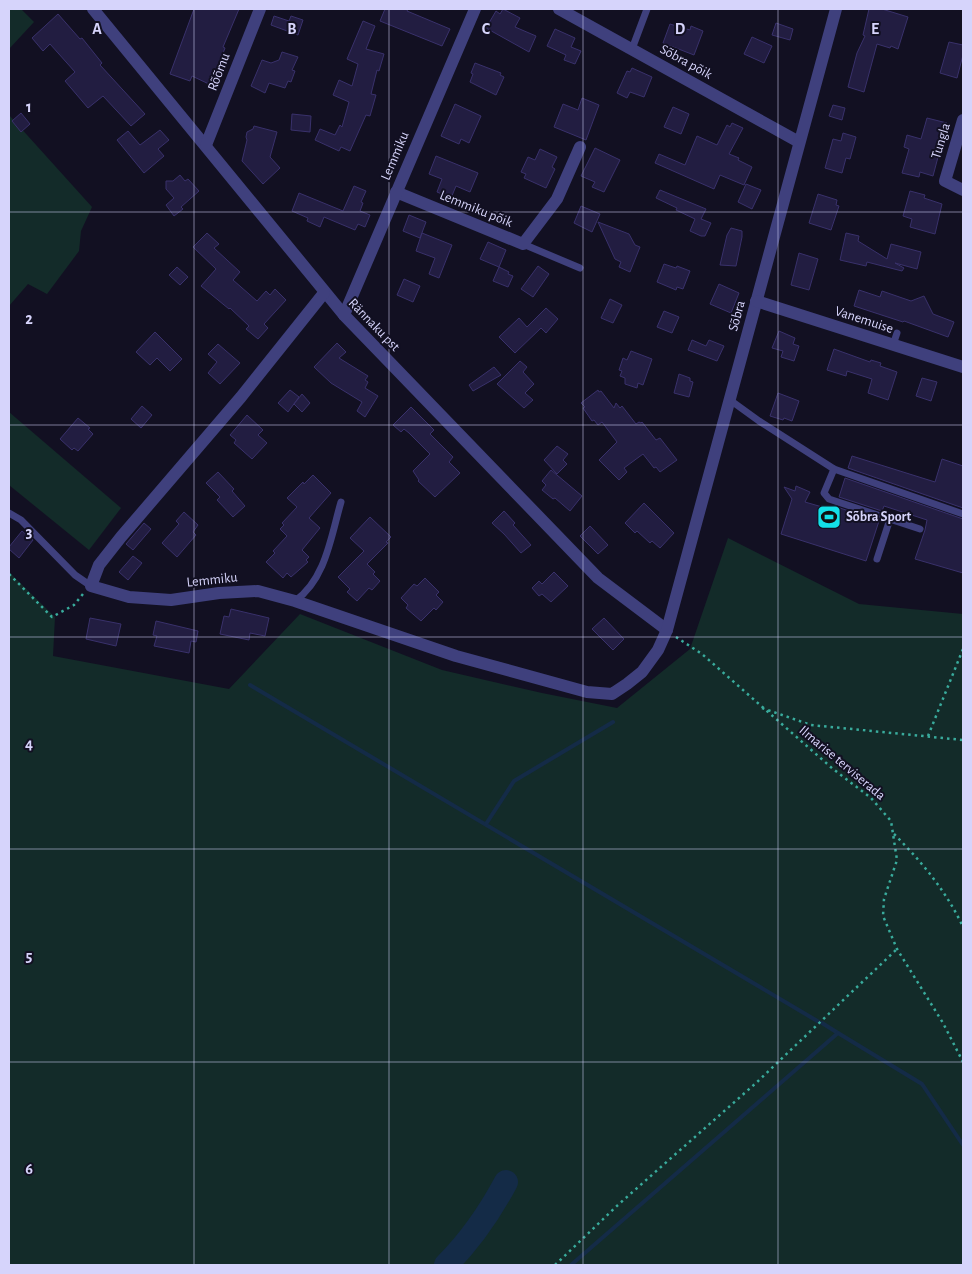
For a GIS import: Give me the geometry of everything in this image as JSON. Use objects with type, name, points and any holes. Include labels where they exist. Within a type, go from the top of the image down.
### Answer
[{"type":"street","name":"Rännaku pst","points":[[93,9],[206,145],[324,293],[344,315],[598,578],[667,630]]},
{"type":"street","name":"Rõõmu","points":[[206,145],[260,9]]},
{"type":"street","name":"Lemmiku","points":[[344,315],[475,9]]},
{"type":"street","name":"Sõbra põik","points":[[559,9],[799,142]]},
{"type":"street","name":"Sõbra","points":[[667,630],[836,9]]},
{"type":"street","name":"Tungla","points":[[963,120],[945,181],[963,190]]},
{"type":"street","name":"Lemmiku põik","points":[[396,192],[523,244],[557,199],[580,147]]},
{"type":"street","points":[[91,586],[99,565],[121,537],[241,397],[324,293]]},
{"type":"street","name":"Vanemuise","points":[[756,301],[895,339],[963,367]]},
{"type":"street","name":"Lemmiku","points":[[91,586],[129,597],[170,600],[219,593],[258,591],[295,601],[456,656],[587,692],[612,694],[642,672],[658,650],[667,630]]},
{"type":"lane","points":[[632,49],[647,9]]},
{"type":"lane","points":[[523,244],[580,268]]},
{"type":"lane","points":[[730,400],[759,421],[834,468],[963,514]]},
{"type":"lane","points":[[834,468],[824,493],[826,496],[836,502],[920,529]]},
{"type":"lane","points":[[295,601],[303,596],[318,576],[327,552],[340,502]]},
{"type":"lane","points":[[9,513],[27,526],[74,575],[91,586]]},
{"type":"lane","points":[[877,559],[890,519]]},
{"type":"path","points":[[9,574],[52,617],[74,605],[91,586]]},
{"type":"path","name":"Ilmarise terviserada","points":[[667,630],[702,654],[833,769],[871,798],[892,822],[897,860],[884,899],[883,916],[897,949],[943,1023],[963,1062]]},
{"type":"path","points":[[928,736],[963,648]]},
{"type":"path","points":[[761,707],[811,725],[963,740]]},
{"type":"path","points":[[893,833],[919,860],[957,914],[963,927]]},
{"type":"path","points":[[555,1265],[619,1204],[756,1083],[897,949]]},
{"type":"green space","points":[[9,9],[21,9],[34,22],[9,49]]},
{"type":"green space","points":[[9,115],[92,207],[81,231],[79,251],[47,294],[28,284],[9,306]]},
{"type":"green space","points":[[9,412],[121,508],[89,550],[9,485]]},
{"type":"green space","points":[[728,538],[859,604],[963,614],[963,1265],[9,1265],[9,572],[55,617],[53,656],[229,689],[300,614],[442,670],[617,708],[690,649]]},
{"type":"building","points":[[194,9],[239,9],[223,47],[225,48],[211,85],[192,76],[190,81],[170,74]]},
{"type":"building","points":[[385,9],[408,9],[407,11],[450,29],[442,46],[380,21]]},
{"type":"building","points":[[503,9],[520,18],[515,27],[536,36],[529,52],[486,28],[496,11],[500,14]]},
{"type":"building","points":[[869,9],[882,9],[908,17],[898,49],[877,44],[864,92],[848,87],[857,53],[865,36],[863,35]]},
{"type":"building","points":[[58,14],[80,39],[82,38],[102,63],[100,65],[145,114],[131,126],[103,96],[88,108],[65,81],[75,72],[50,44],[43,51],[32,38]]},
{"type":"building","points":[[274,16],[289,21],[291,16],[303,20],[298,35],[271,25]]},
{"type":"building","points":[[363,21],[375,26],[366,49],[384,54],[379,71],[377,70],[371,94],[376,95],[370,116],[366,115],[350,151],[341,147],[339,151],[315,140],[320,129],[335,135],[340,125],[342,127],[349,102],[333,95],[339,80],[352,86],[358,64],[347,59]]},
{"type":"building","points":[[776,23],[793,29],[790,40],[772,35]]},
{"type":"building","points":[[670,24],[690,30],[691,26],[703,31],[694,55],[663,43]]},
{"type":"building","points":[[555,29],[575,38],[571,47],[581,51],[575,64],[564,60],[566,55],[547,46]]},
{"type":"building","points":[[752,37],[772,46],[764,63],[744,54]]},
{"type":"building","points":[[949,42],[963,45],[963,55],[957,78],[940,73]]},
{"type":"building","points":[[282,52],[298,57],[292,70],[295,71],[291,82],[288,81],[285,88],[269,83],[265,93],[251,86],[262,60],[271,63],[279,60]]},
{"type":"building","points":[[475,63],[501,73],[500,75],[504,77],[496,95],[470,82]]},
{"type":"building","points":[[632,68],[652,77],[644,97],[630,92],[627,98],[617,93],[627,71],[630,72]]},
{"type":"building","points":[[582,98],[599,105],[586,140],[554,127],[563,104],[578,110]]},
{"type":"building","points":[[455,104],[481,116],[469,143],[461,139],[459,144],[441,136]]},
{"type":"building","points":[[833,105],[845,108],[842,120],[829,116]]},
{"type":"building","points":[[673,107],[689,114],[681,134],[664,127]]},
{"type":"building","points":[[21,113],[30,124],[21,132],[12,121]]},
{"type":"building","points":[[292,114],[311,116],[310,132],[291,130]]},
{"type":"building","points":[[927,118],[947,123],[933,176],[920,172],[919,177],[902,173],[909,149],[904,147],[907,135],[921,139]]},
{"type":"building","points":[[732,123],[743,128],[729,154],[752,167],[744,185],[720,175],[714,189],[655,163],[659,154],[685,165],[697,136],[717,145],[727,125],[730,127]]},
{"type":"building","points":[[254,126],[277,132],[270,157],[280,168],[263,184],[242,161],[247,132],[253,129]]},
{"type":"building","points":[[160,130],[169,140],[158,149],[164,156],[144,173],[117,140],[128,131],[140,145]]},
{"type":"building","points":[[843,133],[856,137],[850,159],[846,158],[842,173],[825,168],[833,139],[841,141]]},
{"type":"building","points":[[595,148],[620,160],[604,192],[592,187],[595,182],[581,176]]},
{"type":"building","points":[[540,149],[557,157],[552,167],[555,169],[546,188],[524,178],[526,174],[521,172],[528,157],[535,160]]},
{"type":"building","points":[[436,156],[478,173],[470,192],[456,186],[451,198],[437,192],[442,179],[429,174]]},
{"type":"building","points":[[180,175],[185,181],[188,179],[199,191],[174,216],[166,205],[174,198],[166,189],[166,181],[173,181]]},
{"type":"building","points":[[746,184],[761,190],[752,209],[738,202]]},
{"type":"building","points":[[354,186],[366,191],[361,202],[363,203],[360,211],[370,215],[365,227],[358,224],[355,230],[324,217],[320,227],[307,221],[308,218],[292,211],[299,193],[343,211]]},
{"type":"building","points":[[660,190],[706,209],[701,219],[711,223],[705,236],[690,231],[695,219],[656,198]]},
{"type":"building","points":[[910,191],[925,195],[924,198],[942,204],[935,234],[910,227],[912,219],[903,216]]},
{"type":"building","points":[[818,194],[837,200],[836,205],[839,206],[831,230],[809,223]]},
{"type":"building","points":[[581,206],[600,214],[592,232],[574,223]]},
{"type":"building","points":[[409,215],[426,222],[420,238],[403,231]]},
{"type":"building","points":[[598,222],[629,234],[635,245],[640,247],[630,272],[619,267],[621,262],[615,259]]},
{"type":"building","points":[[731,228],[742,231],[736,266],[720,265],[727,235]]},
{"type":"building","points":[[207,233],[219,244],[214,248],[240,272],[233,280],[257,301],[266,291],[270,295],[275,289],[286,300],[264,324],[268,328],[258,339],[246,329],[249,326],[230,308],[201,286],[216,269],[193,247]]},
{"type":"building","points":[[422,233],[452,245],[439,278],[429,274],[435,258],[416,251]]},
{"type":"building","points":[[846,233],[859,236],[858,241],[887,259],[891,244],[921,252],[917,269],[895,263],[904,268],[902,271],[867,262],[866,266],[840,260]]},
{"type":"building","points":[[488,242],[506,250],[499,267],[480,259]]},
{"type":"building","points":[[799,253],[818,259],[809,290],[791,285]]},
{"type":"building","points":[[664,264],[690,271],[683,289],[677,287],[676,290],[657,282]]},
{"type":"building","points":[[538,266],[549,274],[533,297],[521,289]]},
{"type":"building","points":[[177,267],[188,277],[180,285],[169,275]]},
{"type":"building","points":[[499,267],[513,276],[508,287],[493,281]]},
{"type":"building","points":[[404,279],[420,286],[413,302],[397,295]]},
{"type":"building","points":[[719,284],[739,293],[731,313],[710,304]]},
{"type":"building","points":[[859,290],[880,297],[882,291],[911,301],[924,296],[933,314],[954,322],[948,337],[854,306]]},
{"type":"building","points":[[610,299],[622,305],[613,323],[601,318]]},
{"type":"building","points":[[546,308],[558,319],[546,333],[541,328],[515,353],[499,337],[519,318],[527,327]]},
{"type":"building","points":[[664,311],[679,317],[672,333],[657,327]]},
{"type":"building","points":[[779,331],[795,338],[793,344],[799,346],[794,361],[781,357],[783,351],[772,348]]},
{"type":"building","points":[[155,332],[182,359],[170,371],[157,358],[150,365],[136,352]]},
{"type":"building","points":[[692,340],[706,346],[709,340],[724,346],[717,361],[688,350]]},
{"type":"building","points":[[337,343],[346,352],[339,358],[368,376],[365,380],[368,382],[365,388],[378,396],[365,417],[357,411],[362,402],[331,383],[314,367]]},
{"type":"building","points":[[218,344],[240,363],[220,384],[208,373],[217,362],[208,354]]},
{"type":"building","points":[[834,349],[870,362],[871,360],[881,363],[880,366],[897,372],[888,400],[868,393],[872,379],[847,371],[846,376],[827,370]]},
{"type":"building","points":[[631,351],[652,359],[643,385],[638,383],[637,388],[625,384],[625,378],[620,376],[622,371],[619,370],[623,358],[627,360]]},
{"type":"building","points":[[520,361],[527,367],[523,372],[534,384],[525,393],[533,400],[524,408],[497,384]]},
{"type":"building","points":[[494,367],[501,375],[473,391],[469,385]]},
{"type":"building","points":[[679,374],[690,378],[690,381],[693,382],[689,397],[674,393]]},
{"type":"building","points":[[922,378],[937,382],[931,401],[916,396]]},
{"type":"building","points":[[290,390],[299,397],[288,412],[278,403]]},
{"type":"building","points":[[598,390],[599,392],[601,391],[614,408],[616,403],[620,408],[622,406],[636,424],[642,422],[656,440],[660,438],[677,460],[660,472],[656,467],[654,468],[643,454],[624,468],[627,472],[619,480],[599,460],[617,442],[602,422],[598,425],[594,420],[592,421],[581,403]]},
{"type":"building","points":[[778,393],[799,401],[792,421],[770,416]]},
{"type":"building","points":[[302,394],[310,403],[302,412],[294,404]]},
{"type":"building","points":[[142,406],[152,415],[141,428],[131,419]]},
{"type":"building","points":[[411,407],[434,430],[430,434],[453,457],[449,462],[460,473],[435,497],[418,481],[413,471],[430,454],[404,429],[401,432],[393,425]]},
{"type":"building","points":[[247,415],[263,430],[258,435],[267,443],[252,459],[234,443],[236,440],[230,435]]},
{"type":"building","points":[[78,418],[90,428],[88,429],[93,434],[78,451],[74,448],[72,450],[60,439]]},
{"type":"building","points":[[557,446],[568,454],[563,460],[567,464],[557,474],[544,460]]},
{"type":"building","points":[[852,456],[935,482],[942,459],[963,466],[963,508],[848,468]]},
{"type":"building","points":[[551,470],[582,496],[570,511],[542,490],[546,485],[542,481]]},
{"type":"building","points":[[218,472],[234,489],[232,491],[245,506],[233,517],[217,500],[220,497],[206,483]]},
{"type":"building","points":[[313,475],[331,493],[309,518],[320,528],[302,550],[309,557],[306,560],[308,562],[291,577],[287,573],[283,578],[266,562],[287,536],[280,529],[284,525],[282,523],[297,507],[287,498]]},
{"type":"building","points":[[845,478],[963,519],[963,573],[915,559],[927,520],[884,506],[882,511],[839,497]]},
{"type":"building","points":[[796,486],[810,492],[805,502],[836,511],[837,507],[879,521],[866,561],[781,534],[792,499],[784,487],[795,491]]},
{"type":"building","points":[[644,503],[674,533],[660,548],[652,541],[650,543],[637,531],[635,533],[625,523]]},
{"type":"building","points":[[504,511],[515,523],[513,525],[531,545],[521,553],[492,523]]},
{"type":"building","points":[[184,512],[198,525],[193,532],[196,535],[177,557],[162,543],[179,524],[176,521]]},
{"type":"building","points":[[370,517],[391,537],[386,542],[388,543],[367,564],[380,581],[372,590],[369,588],[357,601],[347,592],[350,589],[338,577],[364,551],[350,538]]},
{"type":"building","points":[[144,523],[151,529],[133,550],[126,544]]},
{"type":"building","points":[[590,526],[608,545],[598,554],[580,536]]},
{"type":"building","points":[[22,531],[33,540],[19,558],[9,547]]},
{"type":"building","points":[[133,556],[142,563],[128,580],[119,572]]},
{"type":"building","points":[[554,572],[568,586],[551,602],[542,594],[539,596],[532,588],[539,581],[542,584]]},
{"type":"building","points":[[425,578],[439,592],[436,595],[443,602],[421,621],[406,608],[408,605],[401,598],[414,584],[417,586]]},
{"type":"building","points":[[231,609],[269,618],[265,636],[250,633],[249,640],[220,634],[224,616],[229,617]]},
{"type":"building","points":[[90,618],[121,624],[116,646],[86,639]]},
{"type":"building","points":[[604,618],[624,639],[613,650],[592,629]]},
{"type":"building","points":[[156,621],[198,631],[196,642],[191,641],[189,653],[154,646],[157,636],[153,635]]},
{"type":"waterway","points":[[250,685],[819,1022]]},
{"type":"waterway","points":[[486,824],[514,781],[613,722]]},
{"type":"waterway","points":[[822,1023],[838,1033]]},
{"type":"waterway","points":[[571,1265],[838,1033],[922,1084],[963,1145]]},
{"type":"waterway","points":[[446,1265],[479,1226],[506,1182]]},
{"type":"place","name":"Sõbra Sport","points":[[829,517]]}]
